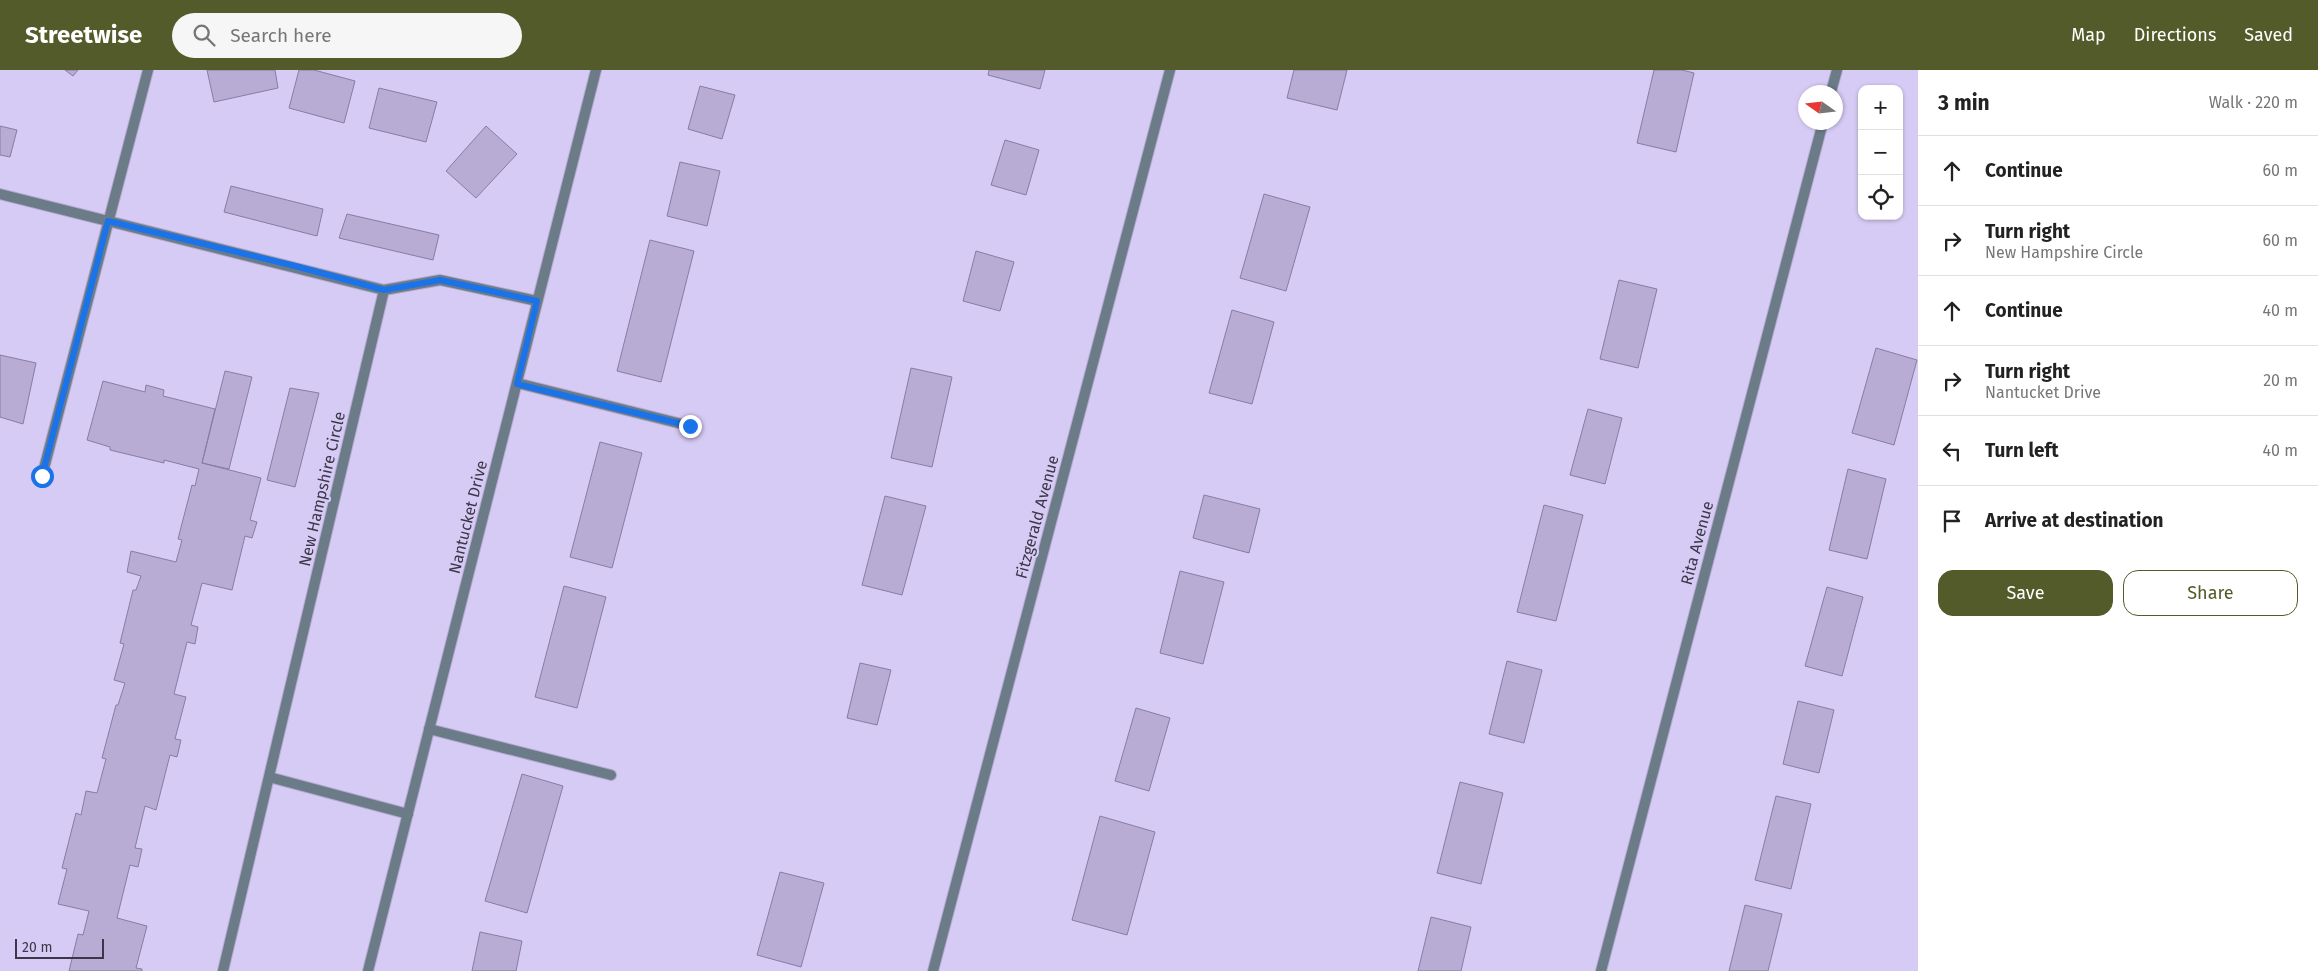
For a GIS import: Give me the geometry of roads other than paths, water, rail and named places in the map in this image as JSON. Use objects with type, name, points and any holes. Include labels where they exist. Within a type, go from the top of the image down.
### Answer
[{"type":"street","points":[[42,476],[148,70]]},
{"type":"street","name":"Nantucket Drive","points":[[368,971],[596,70]]},
{"type":"street","name":"Fitzgerald Avenue","points":[[934,971],[1170,70]]},
{"type":"street","points":[[1833,85],[1837,70]]},
{"type":"street","name":"Rita Avenue","points":[[1600,971],[1821,130]]},
{"type":"street","points":[[0,194],[295,266],[384,290],[440,280],[537,301]]},
{"type":"street","name":"New Hampshire Circle","points":[[223,971],[384,290]]},
{"type":"street","points":[[517,384],[690,426]]},
{"type":"street","points":[[429,729],[611,775]]},
{"type":"street","points":[[269,778],[408,814]]}]
